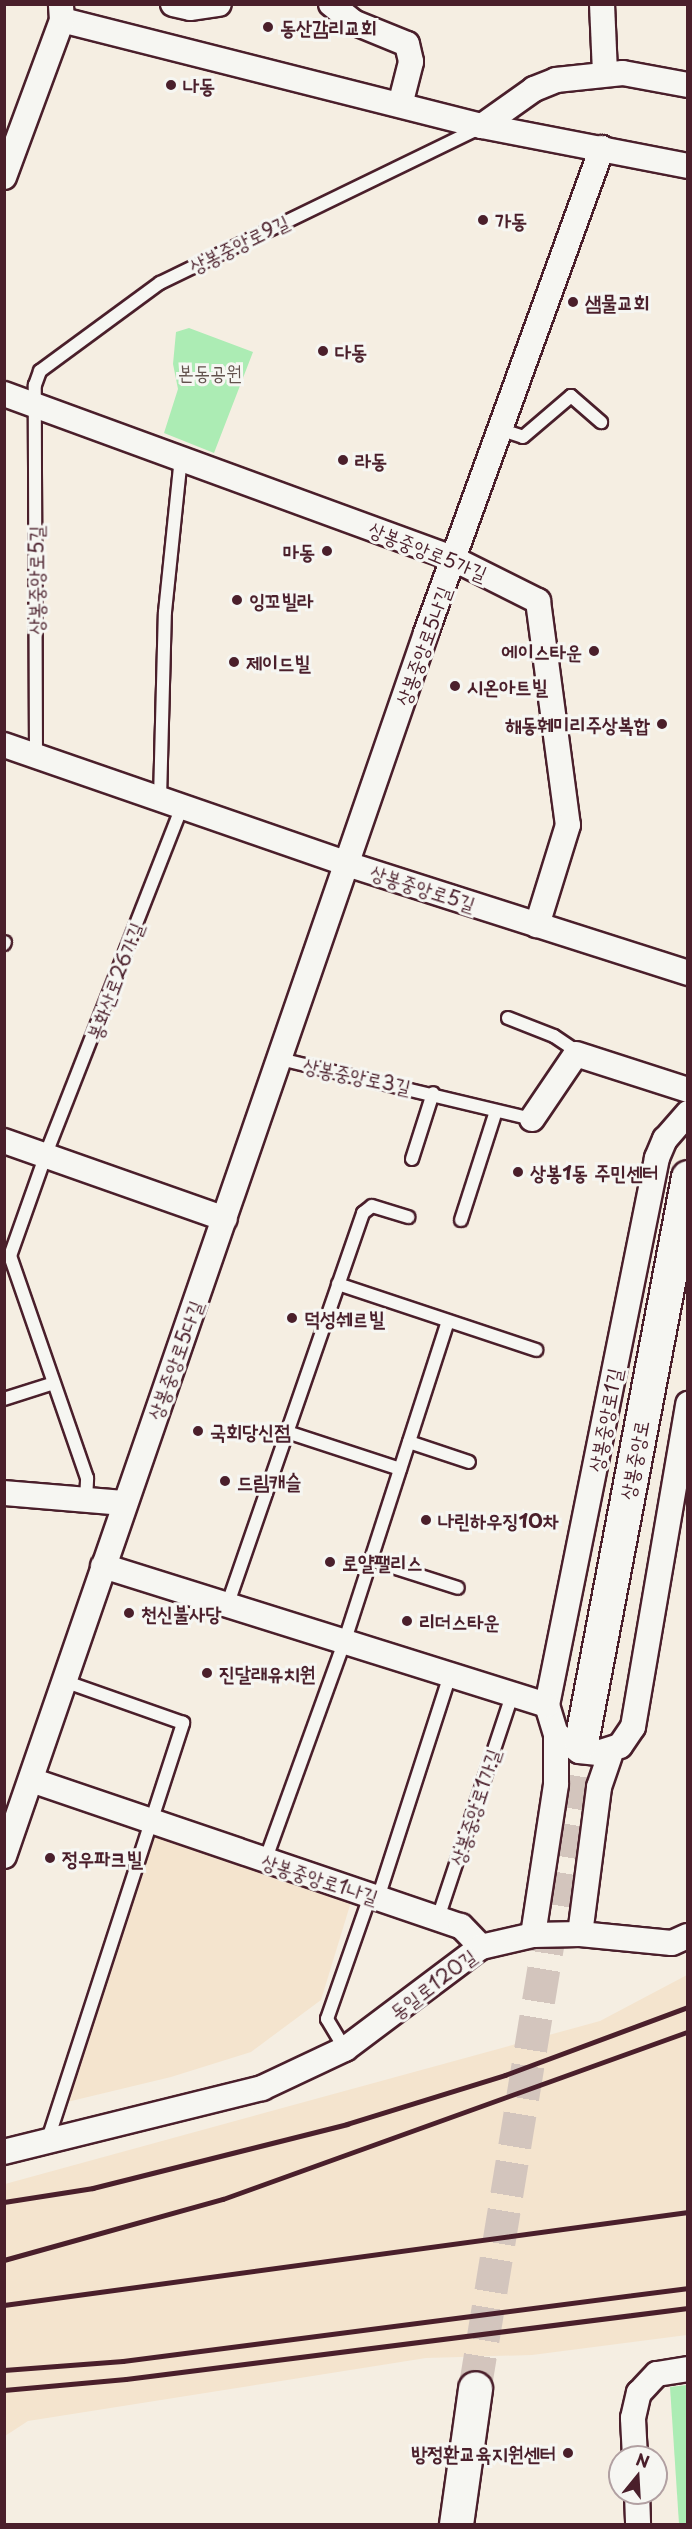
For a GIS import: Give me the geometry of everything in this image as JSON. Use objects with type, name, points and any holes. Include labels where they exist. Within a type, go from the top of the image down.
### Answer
[{"type":"main road","name":"상봉중앙로","points":[[583,1742],[687,1177]]},
{"type":"main road","points":[[456,2524],[475,2388]]},
{"type":"street","points":[[173,4],[190,8],[219,4]]},
{"type":"street","points":[[331,4],[353,22],[407,44],[411,62],[400,105]]},
{"type":"street","points":[[602,4],[605,73]]},
{"type":"street","points":[[4,177],[62,12],[482,126],[687,166]]},
{"type":"street","points":[[482,126],[544,84],[605,73],[644,74],[687,84]]},
{"type":"street","name":"상봉중앙로5나길","points":[[347,864],[499,429],[602,148]]},
{"type":"street","name":"상봉중앙로5가길","points":[[4,394],[454,559],[531,595],[540,606],[567,825],[537,925]]},
{"type":"street","name":"상봉중앙로5길","points":[[4,745],[347,864],[687,973]]},
{"type":"street","name":"상봉중앙로5다길","points":[[4,1856],[32,1780],[124,1503],[347,864]]},
{"type":"street","points":[[581,1054],[687,1090]]},
{"type":"street","name":"상봉중앙로3길","points":[[532,1119],[571,1057],[581,1054]]},
{"type":"street","name":"상봉중앙로1길","points":[[532,1935],[556,1784],[583,1742],[547,1705],[657,1158],[665,1139],[687,1113]]},
{"type":"street","points":[[4,1141],[225,1219]]},
{"type":"street","points":[[580,1934],[599,1787],[583,1742],[628,1738],[633,1727],[678,1506],[687,1404]]},
{"type":"street","points":[[6,1496],[124,1503]]},
{"type":"street","points":[[103,1566],[449,1678],[547,1705]]},
{"type":"street","name":"상봉중앙로1나길","points":[[32,1780],[152,1823],[460,1926],[481,1947]]},
{"type":"street","name":"동일로120길","points":[[4,2151],[47,2144],[262,2088],[345,2049],[481,1947],[532,1935],[580,1934],[680,1939]]},
{"type":"street","points":[[634,2445],[633,2418],[639,2393],[657,2374],[687,2369]]},
{"type":"street","points":[[637,2505],[638,2524]]},
{"type":"lane","name":"상봉중앙로9길","points":[[36,405],[36,379],[45,366],[160,283],[482,126]]},
{"type":"lane","points":[[499,429],[523,437],[571,396],[601,422]]},
{"type":"lane","name":"상봉중앙로5길","points":[[36,405],[36,756]]},
{"type":"lane","points":[[171,802],[165,612],[181,458]]},
{"type":"lane","name":"봉화산로26가길","points":[[8,1262],[171,802]]},
{"type":"lane","points":[[508,1018],[554,1036],[581,1054]]},
{"type":"lane","name":"상봉중앙로3길","points":[[280,1059],[433,1093],[532,1119]]},
{"type":"lane","name":"상봉중앙로3길","points":[[412,1159],[433,1093]]},
{"type":"lane","points":[[461,1221],[496,1111]]},
{"type":"lane","points":[[226,1606],[365,1209],[372,1206],[408,1217]]},
{"type":"lane","points":[[8,1262],[87,1478],[86,1500]]},
{"type":"lane","points":[[338,1284],[536,1350]]},
{"type":"lane","points":[[265,1861],[344,1644],[448,1321]]},
{"type":"lane","points":[[4,1399],[54,1383]]},
{"type":"lane","points":[[287,1432],[400,1469]]},
{"type":"lane","points":[[409,1442],[469,1462]]},
{"type":"lane","points":[[371,1560],[458,1588]]},
{"type":"lane","points":[[345,2049],[327,2019],[374,1897],[449,1678]]},
{"type":"lane","points":[[47,2144],[183,1723],[64,1681]]},
{"type":"lane","name":"상봉중앙로1가길","points":[[438,1918],[512,1695]]},
{"type":"shaded area","points":[[155,1835],[351,1902],[321,2000],[251,2052],[171,2077],[67,2102]]},
{"type":"shaded area","points":[[687,1975],[687,2335],[532,2355],[426,2358],[28,2421],[5,2436],[5,2184],[600,2021]]},
{"type":"green space","name":"본동공원","points":[[189,328],[253,352],[214,453],[164,433],[178,389],[173,364],[176,332]]},
{"type":"green space","points":[[687,2385],[687,2524],[679,2524],[670,2387]]},
{"type":"tunnel","points":[[475,2388],[581,1742]]},
{"type":"railway","points":[[4,2202],[93,2188],[347,2124],[505,2075],[688,2007]]},
{"type":"railway","points":[[4,2260],[223,2199],[688,2032]]},
{"type":"railway","points":[[4,2305],[688,2212]]},
{"type":"railway","points":[[4,2370],[123,2361],[688,2288]]},
{"type":"railway","points":[[4,2390],[126,2379],[688,2308]]},
{"type":"place","name":"동산감리교회","points":[[268,27]]},
{"type":"place","name":"나동","points":[[171,85]]},
{"type":"place","name":"가동","points":[[483,220]]},
{"type":"place","name":"샘물교회","points":[[573,302]]},
{"type":"place","name":"다동","points":[[323,351]]},
{"type":"place","name":"라동","points":[[343,460]]},
{"type":"place","name":"마동","points":[[327,551]]},
{"type":"place","name":"잉꼬빌라","points":[[237,600]]},
{"type":"place","name":"에이스타운","points":[[594,651]]},
{"type":"place","name":"제이드빌","points":[[234,662]]},
{"type":"place","name":"시온아트빌","points":[[455,686]]},
{"type":"place","name":"해동훼미리주상복합","points":[[662,724]]},
{"type":"place","name":"상봉1동 주민센터","points":[[518,1172]]},
{"type":"place","name":"덕성쉐르빌","points":[[292,1318]]},
{"type":"place","name":"국회당신점","points":[[198,1431]]},
{"type":"place","name":"드림캐슬","points":[[225,1481]]},
{"type":"place","name":"나린하우징10차","points":[[426,1520]]},
{"type":"place","name":"로얄팰리스","points":[[330,1562]]},
{"type":"place","name":"천신불사당","points":[[129,1613]]},
{"type":"place","name":"리더스타운","points":[[407,1621]]},
{"type":"place","name":"진달래유치원","points":[[207,1673]]},
{"type":"place","name":"정우파크빌","points":[[50,1858]]},
{"type":"place","name":"방정환교육지원센터","points":[[568,2453]]}]
